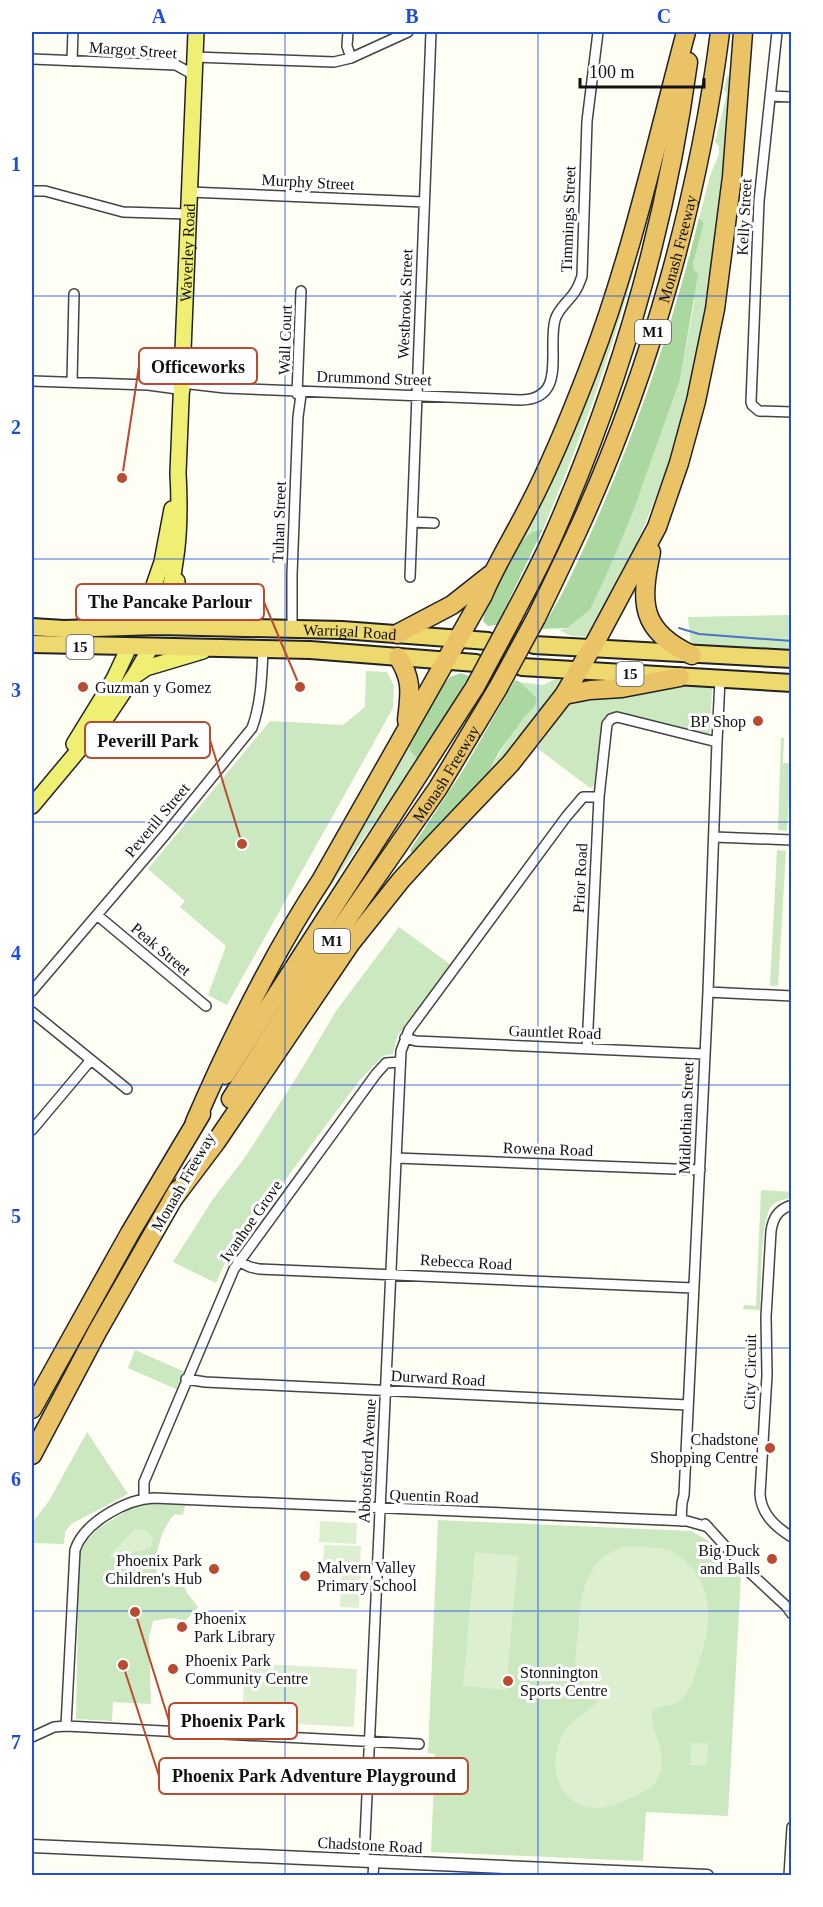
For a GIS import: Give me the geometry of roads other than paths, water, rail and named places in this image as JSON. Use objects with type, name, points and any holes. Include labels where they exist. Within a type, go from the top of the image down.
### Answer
[{"type":"highway","points":[[195,1122],[221,1061],[254,998],[483,595],[491,574],[530,506],[553,456],[602,334],[630,247],[686,32]]},
{"type":"highway","name":"Monash Freeway","points":[[32,1409],[129,1233],[195,1122],[475,687],[554,536],[608,395],[632,324],[655,240],[679,127],[692,32]]},
{"type":"highway","name":"Monash Freeway","points":[[32,1455],[97,1332],[216,1124],[296,996],[438,788],[498,688],[536,618],[583,518],[626,409],[670,276],[696,170],[720,32]]},
{"type":"highway","points":[[692,655],[676,648],[662,636],[651,621],[644,592],[657,527],[679,463],[696,401],[715,309],[732,177],[743,32]]},
{"type":"highway","points":[[173,1199],[216,1142],[297,1025],[336,963],[431,847],[511,763],[564,695],[657,527]]},
{"type":"highway","points":[[406,728],[411,691],[406,669],[407,658],[416,645],[404,634],[452,605],[491,574]]},
{"type":"highway","name":"Waverley Road","points":[[129,647],[140,626]]},
{"type":"highway","name":"Warrigal Road","points":[[32,627],[64,629],[158,626],[342,630],[488,641]]},
{"type":"highway","name":"Waverley Road","points":[[151,647],[158,626]]},
{"type":"highway","name":"Warrigal Road","points":[[32,644],[221,647],[476,663]]},
{"type":"highway","name":"15","points":[[534,645],[792,660]]},
{"type":"highway","name":"15","points":[[522,667],[792,682]]},
{"type":"highway","points":[[564,695],[590,690],[622,688],[680,677]]},
{"type":"main road","name":"Waverley Road","points":[[158,626],[177,560],[180,511],[178,474],[196,32]]},
{"type":"main road","name":"Waverley Road","points":[[140,626],[162,562],[178,474]]},
{"type":"main road","points":[[177,560],[179,610],[198,627]]},
{"type":"main road","name":"Waverley Road","points":[[55,778],[114,679],[129,647]]},
{"type":"main road","name":"Waverley Road","points":[[32,806],[108,715],[151,647]]},
{"type":"main road","points":[[134,676],[146,668],[189,653],[221,647]]},
{"type":"street","points":[[72,61],[74,32]]},
{"type":"street","points":[[348,32],[347,46],[351,58]]},
{"type":"street","points":[[195,57],[334,62],[351,58],[408,32]]},
{"type":"street","name":"Westbrook Street","points":[[410,577],[431,32]]},
{"type":"street","name":"Timmings Street","points":[[538,396],[548,387],[552,378],[555,320],[574,294],[582,276],[586,120],[598,32]]},
{"type":"street","name":"Kelly Street","points":[[777,32],[759,201],[752,405],[759,411],[792,412]]},
{"type":"street","name":"Margot Street","points":[[32,59],[176,65],[194,75]]},
{"type":"street","points":[[770,96],[792,97]]},
{"type":"street","points":[[32,191],[45,191],[123,212],[188,214]]},
{"type":"street","name":"Murphy Street","points":[[189,192],[424,202]]},
{"type":"street","name":"Wall Court","points":[[298,390],[302,291]]},
{"type":"street","points":[[72,382],[74,294]]},
{"type":"street","name":"Drummond Street","points":[[32,381],[148,385],[182,383],[197,390],[208,387],[520,400],[538,396]]},
{"type":"street","name":"Tuhan Street","points":[[292,629],[298,417],[301,395],[298,390]]},
{"type":"street","points":[[412,522],[434,523]]},
{"type":"street","name":"Peverill Street","points":[[32,992],[252,728],[259,695],[263,649]]},
{"type":"street","name":"Midlothian Street","points":[[684,1521],[687,1504],[684,1495],[708,992],[720,679]]},
{"type":"street","name":"Prior Road","points":[[587,1048],[599,797],[607,724],[611,719],[617,717],[717,742]]},
{"type":"street","points":[[400,1062],[405,1038],[583,796],[599,797]]},
{"type":"street","points":[[714,837],[792,840]]},
{"type":"street","name":"Peak Street","points":[[98,915],[206,1006]]},
{"type":"street","points":[[708,992],[792,996]]},
{"type":"street","points":[[32,1012],[127,1089]]},
{"type":"street","name":"Gauntlet Road","points":[[405,1038],[416,1041],[704,1054]]},
{"type":"street","points":[[32,1130],[90,1061]]},
{"type":"street","name":"Abbotsford Avenue","points":[[373,1875],[369,1861],[369,1741],[400,1062]]},
{"type":"street","name":"Ivanhoe Grove","points":[[144,1498],[144,1482],[238,1261],[376,1074],[386,1063],[400,1062]]},
{"type":"street","name":"Rowena Road","points":[[396,1158],[699,1170]]},
{"type":"street","name":"City Circuit","points":[[792,1205],[778,1212],[771,1231],[766,1317],[767,1376],[760,1494],[764,1513],[792,1537]]},
{"type":"street","name":"Rebecca Road","points":[[238,1261],[250,1268],[259,1269],[693,1288]]},
{"type":"street","name":"Durward Road","points":[[186,1379],[205,1382],[688,1405]]},
{"type":"street","points":[[66,1726],[74,1555],[77,1543],[91,1525],[144,1498]]},
{"type":"street","name":"Quentin Road","points":[[144,1498],[684,1521],[708,1527],[745,1568],[790,1609]]},
{"type":"street","points":[[32,1737],[66,1726],[419,1744]]},
{"type":"street","points":[[789,1875],[792,1827]]},
{"type":"street","name":"Chadstone Road","points":[[32,1846],[574,1873],[707,1875]]},
{"type":"waterway","points":[[679,628],[699,634],[792,641]]},
{"type":"place","name":"Officeworks","points":[[122,478]]},
{"type":"place","name":"Guzman y Gomez","points":[[83,687]]},
{"type":"place","name":"The Pancake Parlour","points":[[300,687]]},
{"type":"place","name":"BP Shop","points":[[758,721]]},
{"type":"place","name":"Peverill Park","points":[[242,844]]},
{"type":"place","name":"Chadstone Shopping Centre","points":[[770,1448]]},
{"type":"place","name":"Big Duck and Balls","points":[[772,1559]]},
{"type":"place","name":"Phoenix Park Children's Hub","points":[[214,1569]]},
{"type":"place","name":"Malvern Valley Primary School","points":[[305,1576]]},
{"type":"place","name":"Phoenix Park","points":[[135,1612]]},
{"type":"place","name":"Phoenix Park Library","points":[[182,1627]]},
{"type":"place","name":"Phoenix Park Adventure Playground","points":[[123,1665]]},
{"type":"place","name":"Phoenix Park Community Centre","points":[[173,1669]]},
{"type":"place","name":"Stonnington Sports Centre","points":[[508,1681]]}]
